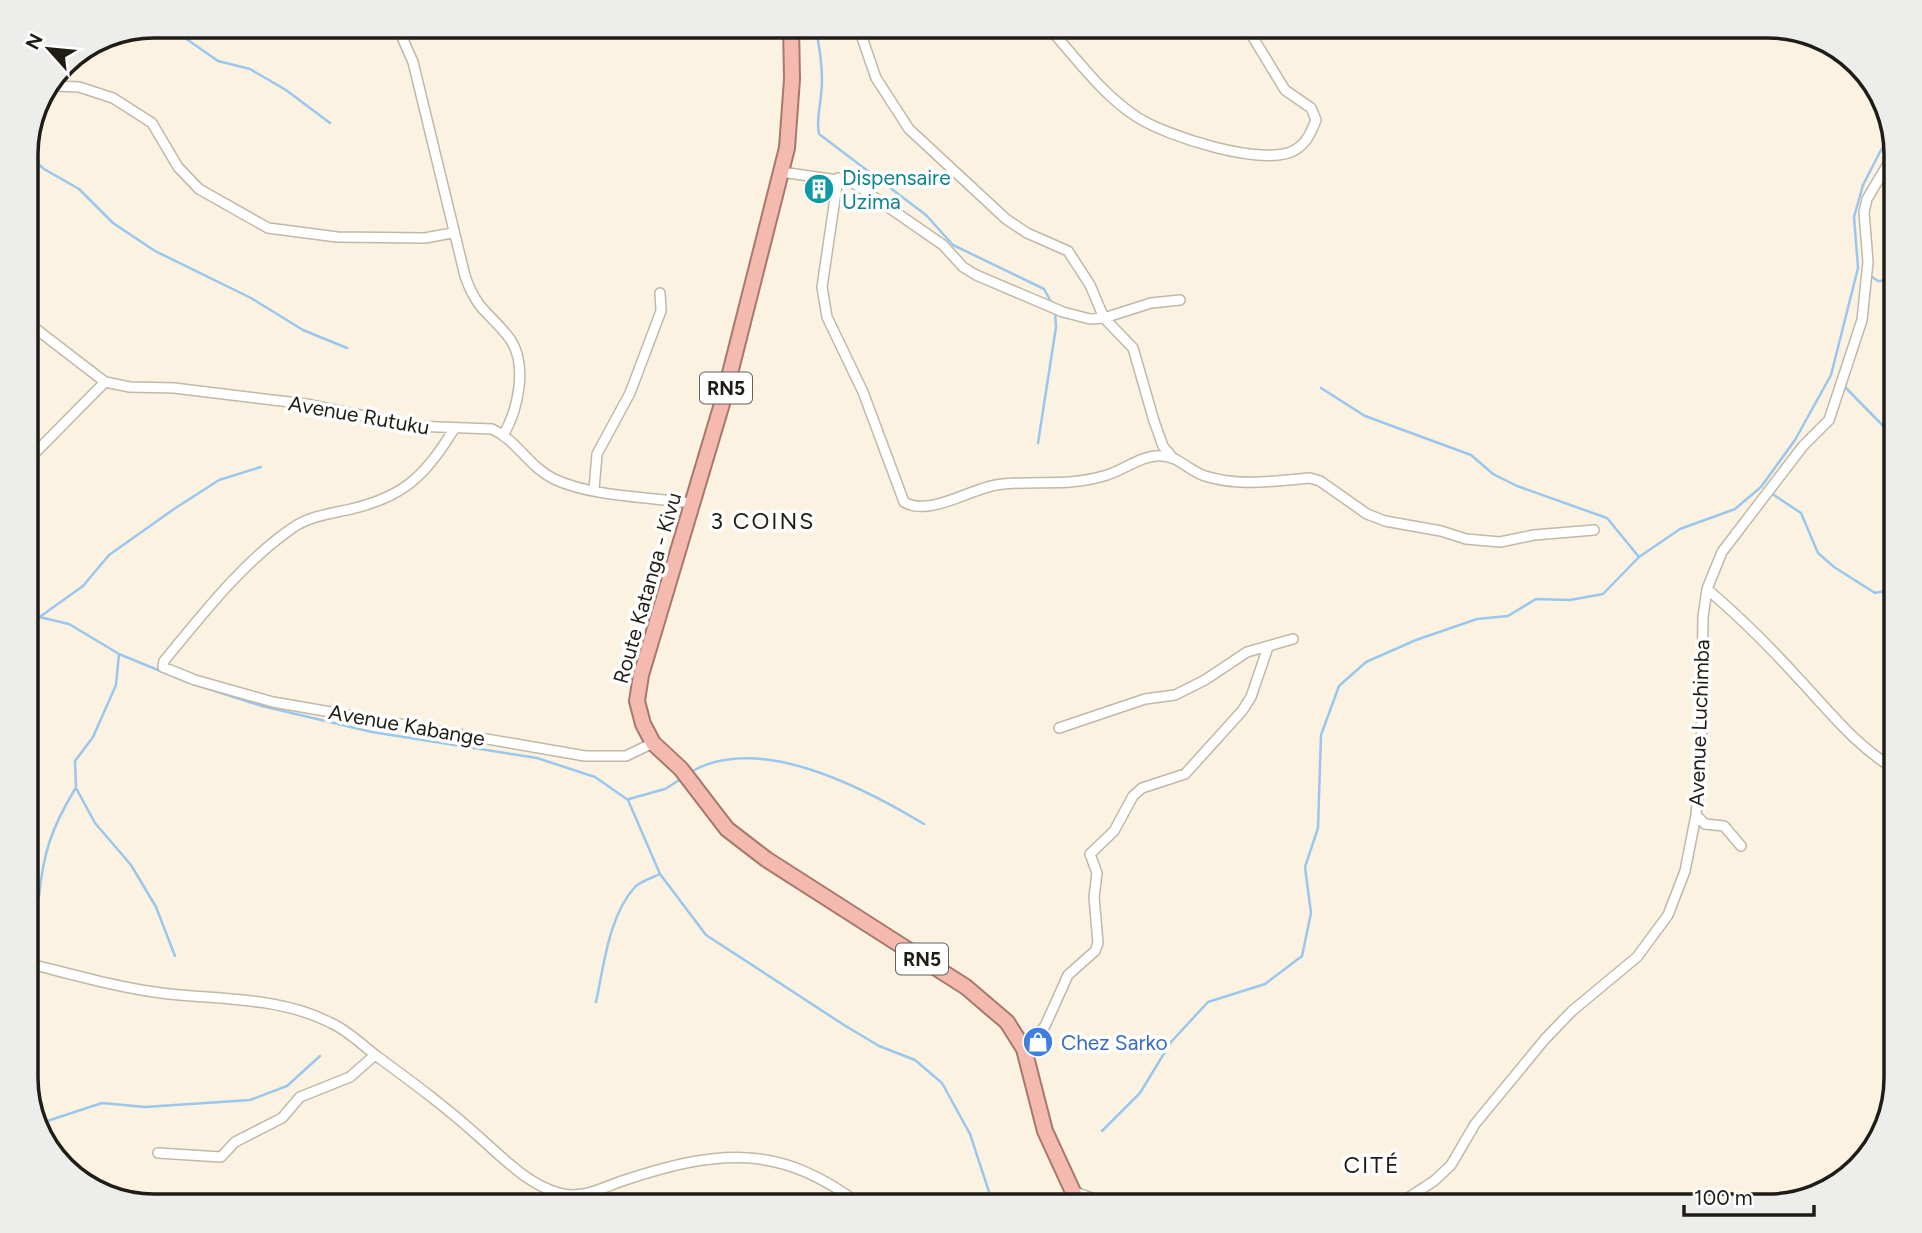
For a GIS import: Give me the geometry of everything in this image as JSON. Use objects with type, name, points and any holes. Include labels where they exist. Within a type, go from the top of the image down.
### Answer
[{"type":"highway","name":"Route Katanga - Kivu","points":[[791,38],[791,113],[781,172],[724,397],[641,675],[637,701],[653,743],[681,769],[727,829],[966,986],[1007,1023],[1024,1049],[1041,1119],[1073,1191]]},
{"type":"street","points":[[402,38],[413,62],[452,233],[475,300],[516,351],[516,404],[504,434],[536,468],[555,480],[594,489],[692,503]]},
{"type":"street","points":[[862,38],[876,78],[909,129],[1006,219],[1027,233],[1068,251],[1090,285],[1104,318],[1133,348],[1154,421],[1163,446],[1172,457],[1199,474],[1235,484],[1310,478],[1320,481],[1367,514],[1385,521],[1441,531],[1466,539],[1500,542],[1534,535],[1594,530]]},
{"type":"street","points":[[1058,38],[1119,104],[1139,118],[1225,151],[1278,155],[1295,150],[1309,138],[1316,120],[1311,107],[1285,90],[1254,38]]},
{"type":"street","points":[[61,86],[79,86],[113,98],[152,123],[178,167],[199,189],[268,228],[337,237],[425,238],[452,233]]},
{"type":"street","name":"Avenue Luchimba","points":[[1417,1194],[1451,1166],[1475,1124],[1545,1040],[1572,1012],[1637,957],[1653,939],[1668,915],[1685,872],[1696,814],[1701,761],[1703,617],[1707,589],[1722,552],[1794,457],[1829,420],[1833,411],[1862,320],[1868,262],[1864,212],[1867,199],[1884,170]]},
{"type":"street","points":[[781,172],[852,182],[943,245],[963,267],[976,275],[1074,316],[1104,318],[1129,308],[1180,300]]},
{"type":"street","points":[[838,178],[822,287],[827,317],[863,392],[904,502],[909,505],[931,504],[997,484],[1067,484],[1109,474],[1152,457],[1172,457]]},
{"type":"street","points":[[594,489],[597,454],[630,393],[661,311],[660,293]]},
{"type":"street","name":"Avenue Rutuku","points":[[39,332],[105,382],[130,387],[174,388],[306,404],[359,416],[454,429],[479,427],[504,434]]},
{"type":"street","points":[[39,448],[105,382]]},
{"type":"street","name":"Avenue Kabange","points":[[454,429],[425,470],[401,492],[360,507],[306,520],[290,530],[211,605],[164,661],[163,667],[195,680],[273,702],[585,756],[626,756],[653,743]]},
{"type":"street","points":[[1707,589],[1768,646],[1851,736],[1884,763]]},
{"type":"street","points":[[1059,728],[1145,699],[1175,695],[1205,680],[1247,652],[1293,639]]},
{"type":"street","points":[[1024,1049],[1045,1026],[1068,975],[1096,951],[1097,873],[1090,854],[1114,831],[1133,796],[1142,789],[1185,774],[1241,711],[1251,697],[1268,647]]},
{"type":"street","points":[[1696,814],[1705,824],[1724,825],[1741,846]]},
{"type":"street","points":[[39,966],[124,987],[179,995],[231,997],[287,1008],[329,1021],[429,1094],[516,1169],[561,1194],[596,1191],[698,1160],[745,1156],[789,1164],[847,1194]]},
{"type":"street","points":[[158,1153],[221,1157],[235,1142],[282,1118],[300,1097],[350,1077],[376,1055]]},
{"type":"street","points":[[1073,1191],[1081,1194]]},
{"type":"waterway","points":[[185,38],[218,61],[250,69],[286,90],[330,123]]},
{"type":"waterway","points":[[817,38],[822,69],[819,134],[926,215],[953,245],[1044,289],[1053,305]]},
{"type":"waterway","points":[[1102,1131],[1140,1093],[1171,1042],[1208,1002],[1265,984],[1302,956],[1311,913],[1305,867],[1318,828],[1321,735],[1339,686],[1366,662],[1416,640],[1477,619],[1508,616],[1536,599],[1570,600],[1603,594],[1639,557],[1680,529],[1735,509],[1761,487],[1795,440],[1831,375],[1858,268],[1854,217],[1863,185],[1884,147]]},
{"type":"waterway","points":[[39,165],[79,189],[113,223],[155,251],[251,298],[303,330],[347,348]]},
{"type":"waterway","points":[[1869,275],[1878,281],[1884,281]]},
{"type":"waterway","points":[[1038,443],[1056,327],[1055,311]]},
{"type":"waterway","points":[[1844,386],[1884,427]]},
{"type":"waterway","points":[[1321,388],[1365,416],[1471,455],[1493,474],[1517,486],[1607,518],[1639,557]]},
{"type":"waterway","points":[[41,616],[83,586],[109,555],[174,509],[219,480],[261,467]]},
{"type":"waterway","points":[[1771,493],[1801,513],[1818,553],[1834,567],[1875,593],[1884,591]]},
{"type":"waterway","points":[[39,617],[69,624],[119,654],[187,682],[262,706],[372,732],[537,758],[595,777],[628,800],[660,874],[706,935],[879,1046],[915,1060],[942,1083],[970,1134],[990,1194]]},
{"type":"waterway","points":[[119,654],[116,685],[93,737],[75,761],[76,788],[95,823],[131,865],[156,907],[175,956]]},
{"type":"waterway","points":[[689,773],[716,762],[746,758],[777,761],[810,769],[841,781],[924,824]]},
{"type":"waterway","points":[[629,799],[665,789],[681,779]]},
{"type":"waterway","points":[[39,897],[50,841],[75,789]]},
{"type":"waterway","points":[[596,1002],[609,941],[619,912],[635,887],[660,874]]},
{"type":"waterway","points":[[46,1121],[102,1103],[145,1107],[250,1100],[287,1086],[320,1056]]},
{"type":"place","name":"Dispensaire Uzima","points":[[819,189]]},
{"type":"place","name":"Chez Sarko","points":[[1038,1042]]},
{"type":"district","name":"3 COINS","points":[[763,521]]},
{"type":"district","name":"CITÉ","points":[[1372,1165]]}]
